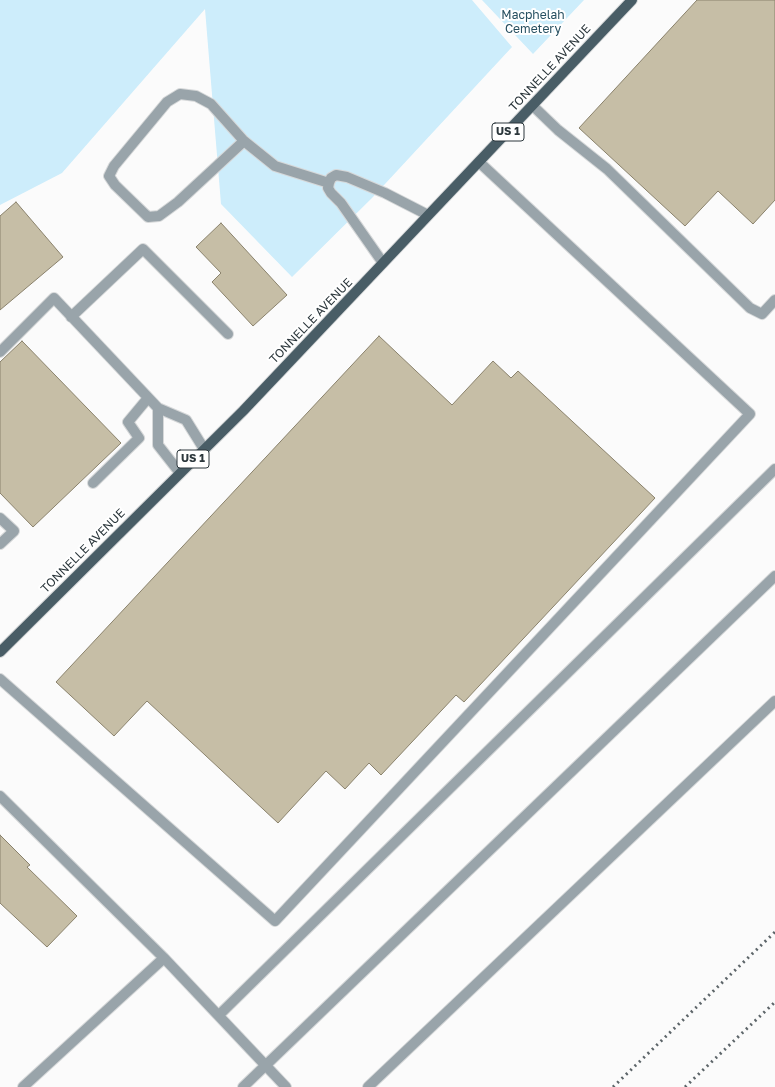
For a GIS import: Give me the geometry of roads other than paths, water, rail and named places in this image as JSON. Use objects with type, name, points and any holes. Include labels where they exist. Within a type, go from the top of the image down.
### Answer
[{"type":"main road","name":"TONNELLE AVENUE","points":[[0,652],[243,411],[632,0]]},
{"type":"lane","points":[[244,141],[178,202],[159,216],[148,217],[115,185],[109,176],[114,166],[167,102],[180,94],[196,96],[211,104],[244,141],[275,166],[329,183]]},
{"type":"lane","points":[[532,106],[558,130],[607,169],[750,308],[762,314],[775,300]]},
{"type":"lane","points":[[0,679],[275,921],[750,414],[479,162]]},
{"type":"lane","points":[[383,263],[341,203],[331,194],[328,188],[331,178],[336,175],[347,177],[385,193],[428,216]]},
{"type":"lane","points":[[71,317],[143,249],[228,334]]},
{"type":"lane","points":[[0,352],[54,298],[158,408],[186,420],[204,449]]},
{"type":"lane","points":[[93,483],[139,438],[128,422],[148,398]]},
{"type":"lane","points":[[158,408],[158,445],[180,472]]},
{"type":"lane","points":[[219,1015],[775,469]]},
{"type":"lane","points":[[0,518],[14,531],[0,544]]},
{"type":"lane","points":[[243,1087],[775,576]]},
{"type":"lane","points":[[368,1087],[775,701]]},
{"type":"lane","points":[[0,796],[164,958],[286,1087]]},
{"type":"lane","points":[[23,1087],[164,958]]},
{"type":"railway","points":[[613,1087],[775,932]]},
{"type":"railway","points":[[685,1087],[775,1002]]},
{"type":"park label","name":"Macphelah Cemetery","points":[[533,22]]}]
